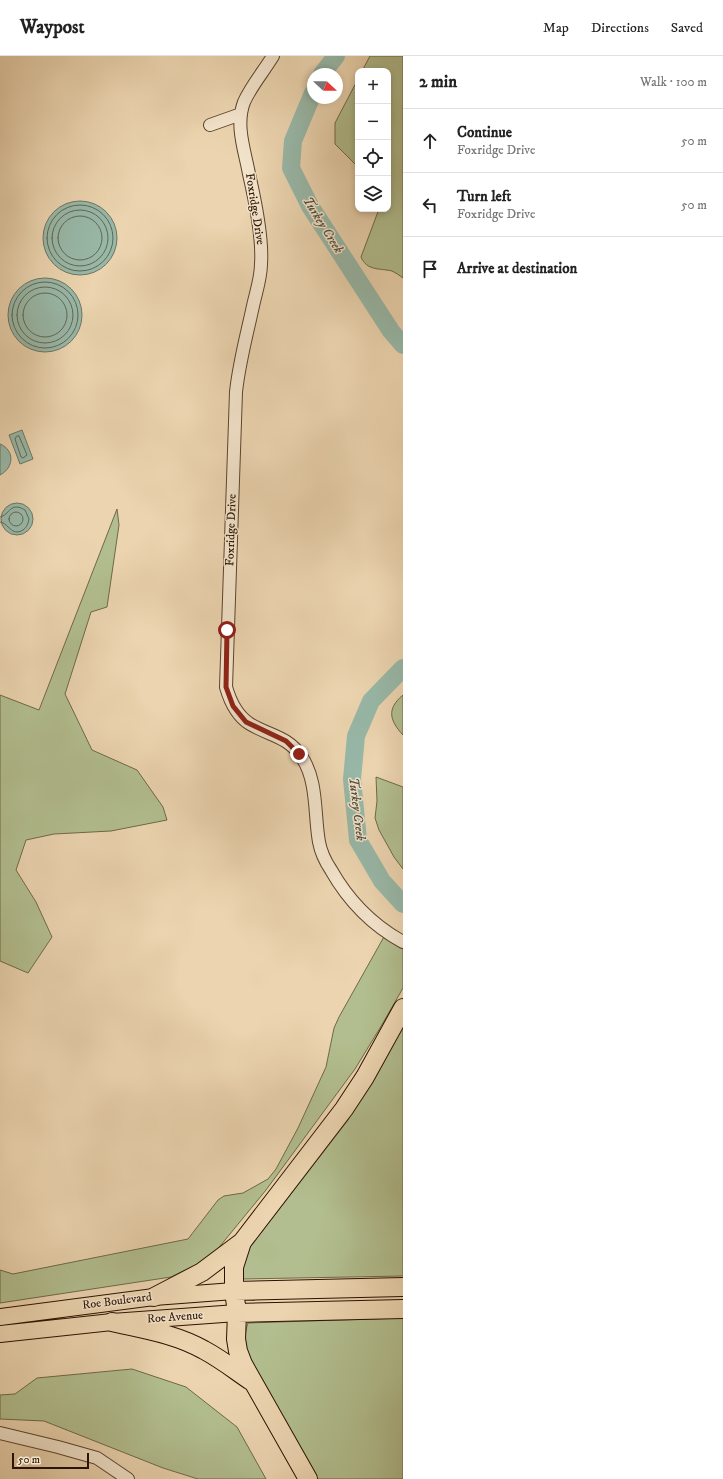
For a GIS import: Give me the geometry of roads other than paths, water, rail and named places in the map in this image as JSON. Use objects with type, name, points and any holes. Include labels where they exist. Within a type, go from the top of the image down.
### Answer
[{"type":"highway","points":[[154,1297],[202,1272],[242,1242],[344,1109],[365,1077],[403,1008]]},
{"type":"highway","points":[[242,1242],[234,1267],[234,1291],[237,1313],[236,1339],[238,1351],[243,1364],[308,1479]]},
{"type":"highway","points":[[234,1291],[403,1287]]},
{"type":"highway","points":[[237,1313],[403,1309]]},
{"type":"highway","points":[[112,1322],[163,1333],[186,1342],[204,1350],[255,1384]]},
{"type":"main road","name":"Roe Boulevard","points":[[0,1317],[154,1297],[234,1291]]},
{"type":"main road","name":"Roe Avenue","points":[[112,1322],[237,1313]]},
{"type":"main road","name":"Roe Boulevard","points":[[0,1334],[112,1322]]},
{"type":"street","name":"Foxridge Drive","points":[[273,56],[244,103],[241,114],[241,137],[250,174],[260,235],[262,260],[240,364],[236,392],[226,687],[233,706],[246,722],[286,741],[302,758],[308,768],[312,782],[322,855],[339,884],[350,899],[385,930],[403,942]]},
{"type":"street","points":[[210,125],[241,114]]},
{"type":"street","points":[[0,1433],[97,1458],[128,1479]]},
{"type":"water","points":[[80,201],[101,207],[111,217],[117,238],[111,259],[101,269],[80,275],[59,269],[49,259],[43,238],[49,217],[59,207]]},
{"type":"water","points":[[45,278],[66,284],[76,294],[82,315],[76,336],[66,346],[45,352],[24,346],[14,336],[8,315],[14,294],[24,284]]},
{"type":"water","points":[[22,430],[33,459],[20,464],[9,435]]},
{"type":"water","points":[[0,444],[8,450],[11,459],[8,468],[0,475]]},
{"type":"water","points":[[14,503],[20,503],[29,507],[33,519],[29,531],[20,535],[14,535],[5,531],[1,522],[1,516],[5,507]]},
{"type":"waterway","name":"Turkey Creek","points":[[327,68],[336,56]]},
{"type":"waterway","name":"Turkey Creek","points":[[308,104],[293,141],[291,168],[310,206],[391,331],[403,345]]},
{"type":"waterway","name":"Turkey Creek","points":[[403,668],[371,701],[356,736],[352,779],[358,840],[382,881],[403,904]]}]
